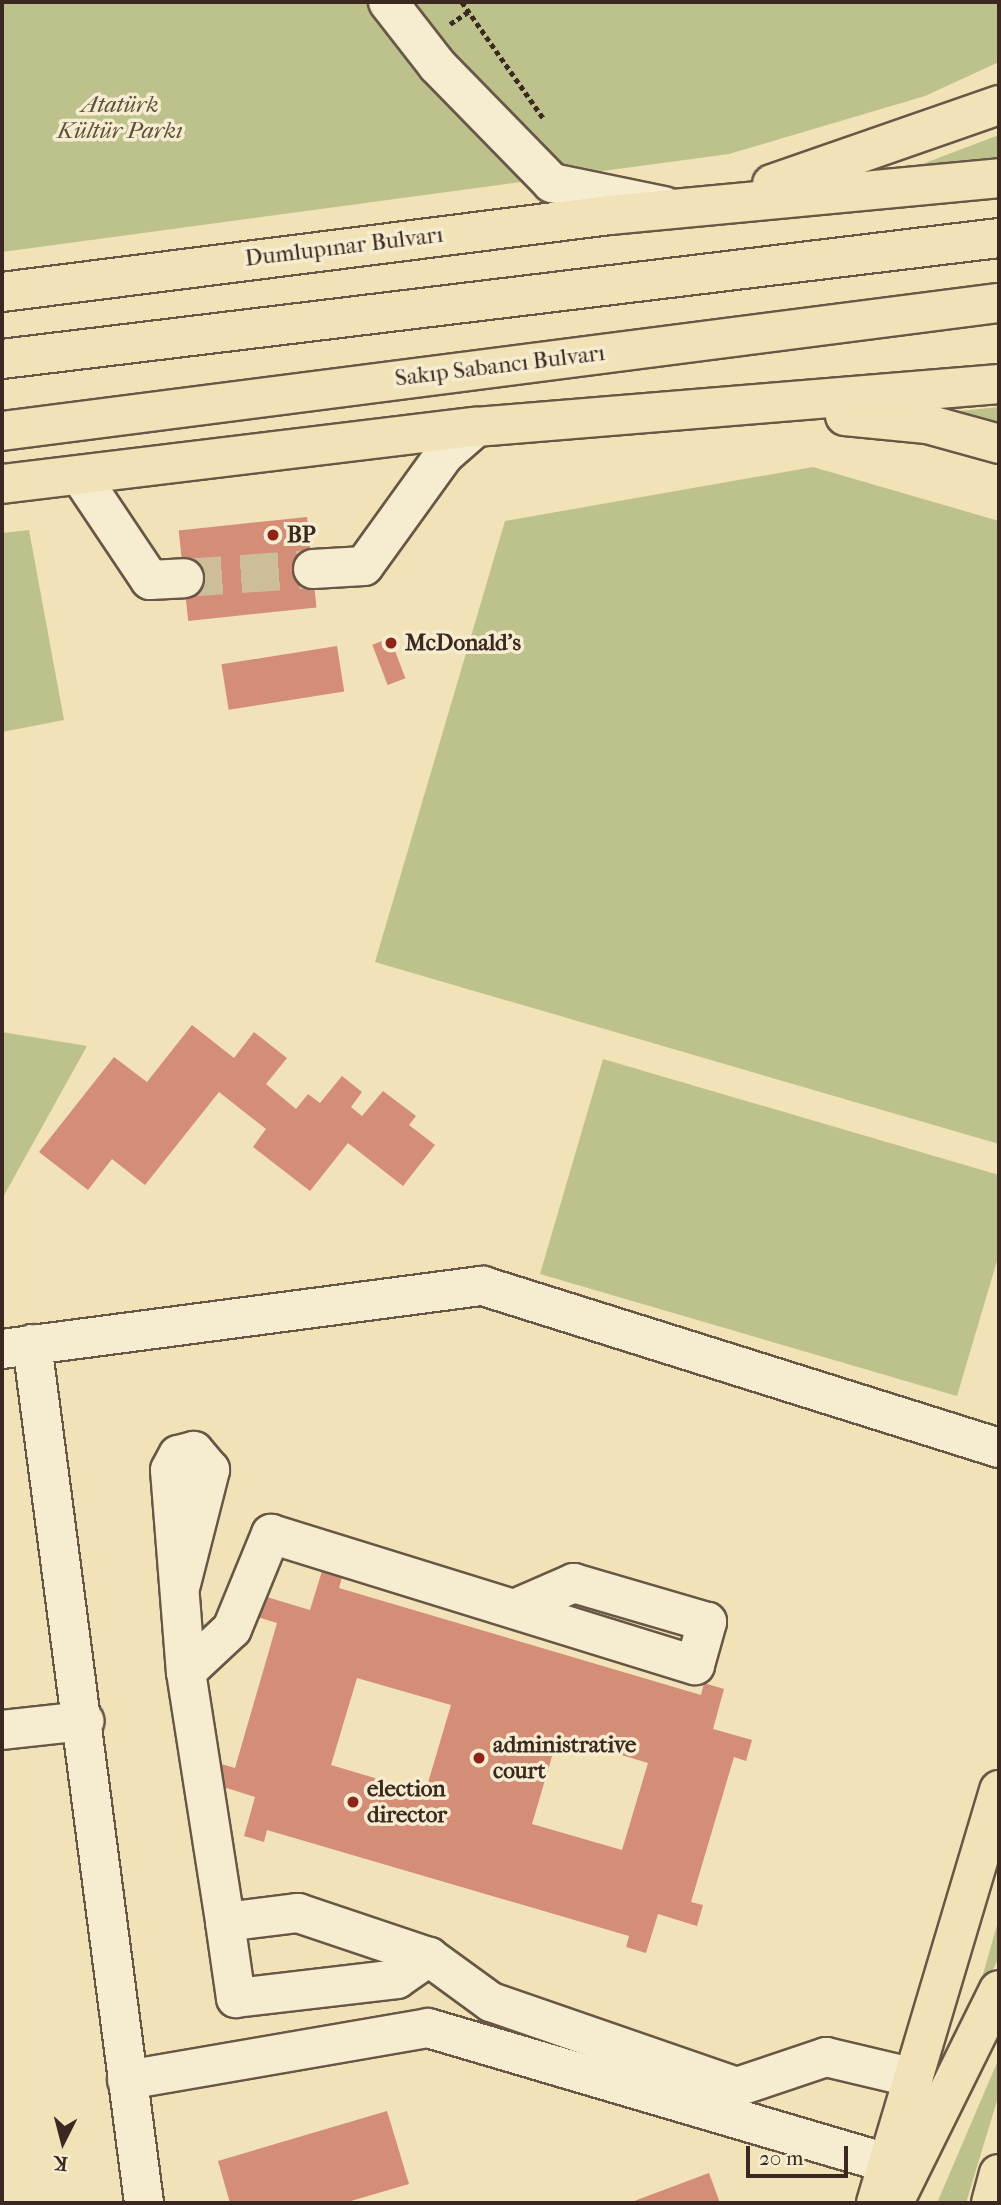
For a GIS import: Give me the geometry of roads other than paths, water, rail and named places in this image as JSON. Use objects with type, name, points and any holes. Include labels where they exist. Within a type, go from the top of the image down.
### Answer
[{"type":"main road","points":[[687,211],[855,159],[999,104]]},
{"type":"main road","points":[[687,211],[999,178]]},
{"type":"main road","name":"Dumlupınar Bulvarı","points":[[2,292],[687,211]]},
{"type":"main road","points":[[2,359],[999,238]]},
{"type":"main road","name":"Sakıp Sabancı Bulvarı","points":[[2,431],[999,303]]},
{"type":"main road","points":[[2,484],[81,477],[476,427],[720,410],[999,384]]},
{"type":"main road","points":[[720,410],[884,418],[999,444]]},
{"type":"main road","points":[[876,2203],[999,1790]]},
{"type":"main road","points":[[893,2203],[999,1990]]},
{"type":"main road","points":[[991,2203],[999,2174]]},
{"type":"street","points":[[388,2],[437,65],[552,183],[687,211]]},
{"type":"street","points":[[313,569],[364,566],[444,455],[476,427]]},
{"type":"street","points":[[81,477],[150,580],[184,578]]},
{"type":"street","points":[[144,2203],[85,1721],[17,1347],[483,1286],[999,1448]]},
{"type":"street","points":[[186,1672],[232,1629],[271,1534],[514,1609]]},
{"type":"street","points":[[181,1584],[186,1672],[236,1998],[397,1979],[429,1957]]},
{"type":"street","points":[[2,1730],[85,1721]]},
{"type":"street","points":[[225,1922],[298,1913],[429,1957],[491,2002],[737,2087],[826,2057],[914,2078]]},
{"type":"street","points":[[127,2080],[428,2028],[888,2163]]},
{"type":"tunnel","points":[[184,578],[313,569]]},
{"type":"place","name":"BP","points":[[273,535]]},
{"type":"place","name":"McDonald's","points":[[391,643]]},
{"type":"place","name":"administrative court","points":[[479,1758]]},
{"type":"place","name":"election director","points":[[353,1802]]},
{"type":"park label","name":"Atatürk Kültür Parkı","points":[[120,118]]}]
